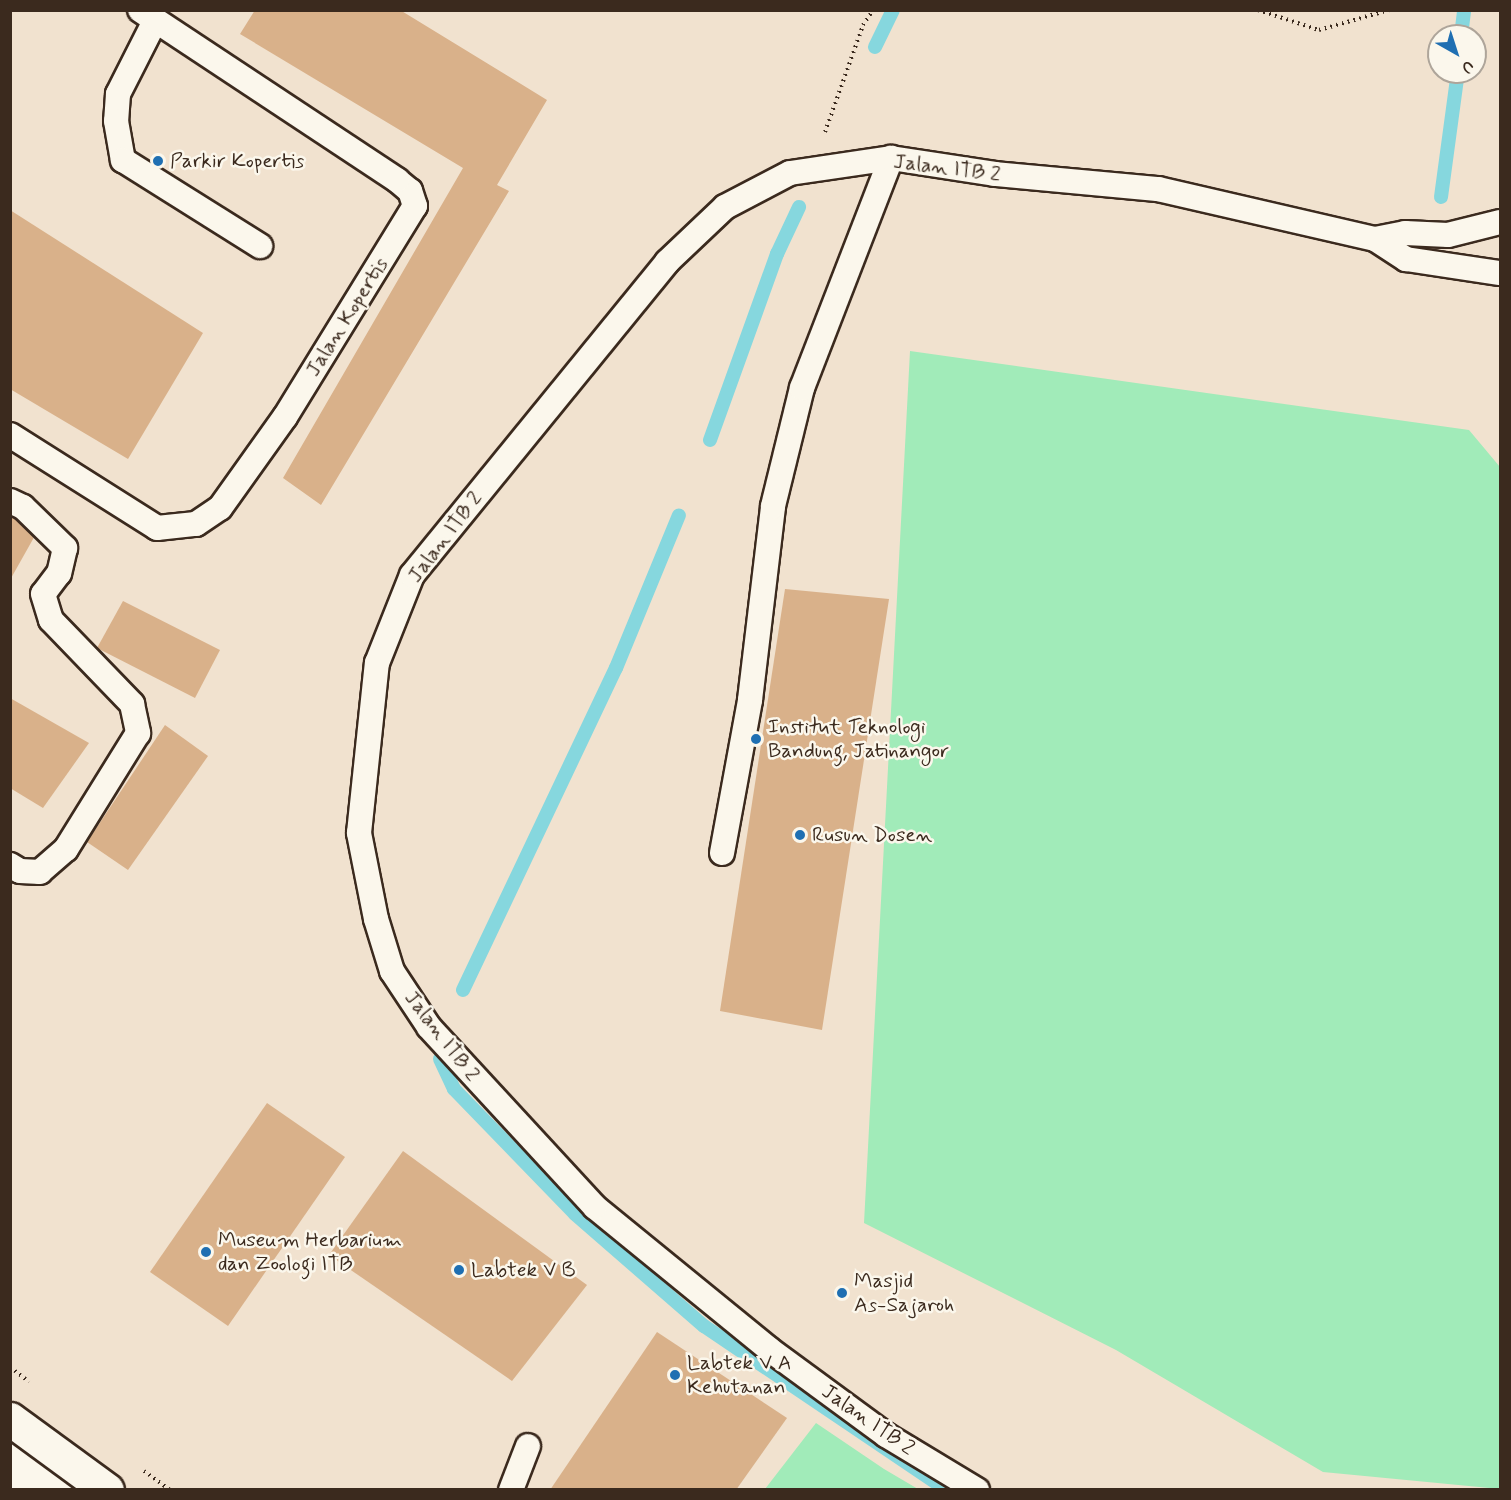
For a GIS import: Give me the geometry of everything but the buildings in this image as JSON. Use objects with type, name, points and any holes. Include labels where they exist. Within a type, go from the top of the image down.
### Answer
[{"type":"main road","points":[[10,1419],[107,1490]]},
{"type":"lane","points":[[147,16],[118,94],[116,121],[123,160],[260,246]]},
{"type":"lane","name":"Jalan Kopertis","points":[[10,435],[157,528],[196,524],[220,508],[285,417],[415,206],[410,191],[397,180],[147,16]]},
{"type":"lane","name":"Jalan ITB 2","points":[[976,1490],[886,1436],[665,1266],[595,1207],[480,1085],[429,1027],[392,971],[376,919],[359,833],[377,663],[412,575],[667,262],[725,207],[790,173],[891,158],[995,174],[1158,189],[1375,239],[1406,259],[1500,273]]},
{"type":"lane","points":[[722,853],[750,700],[773,506],[802,388],[891,158]]},
{"type":"lane","name":"Jalan ITB 2","points":[[1375,239],[1405,233],[1448,235],[1500,222]]},
{"type":"lane","points":[[10,501],[23,507],[64,548],[59,573],[43,594],[51,620],[132,704],[138,733],[66,849],[40,872],[20,871],[10,865]]},
{"type":"lane","points":[[511,1490],[528,1446]]},
{"type":"path","points":[[810,170],[873,10]]},
{"type":"path","points":[[1258,10],[1319,30],[1389,10]]},
{"type":"shaded area","name":"Institut Teknologi Bandung, Jatinangor","points":[[10,11],[1500,11],[1500,1489],[121,1489],[11,1406]]},
{"type":"green space","points":[[910,351],[1469,430],[1500,467],[1500,1489],[1323,1472],[1116,1350],[864,1223]]},
{"type":"green space","points":[[816,1423],[884,1469],[918,1489],[765,1489]]},
{"type":"waterway","points":[[875,47],[893,10]]},
{"type":"waterway","points":[[1462,24],[1464,10]]},
{"type":"waterway","points":[[1441,197],[1456,84]]},
{"type":"waterway","points":[[710,440],[777,254],[799,207]]},
{"type":"waterway","points":[[463,990],[616,668],[679,515]]},
{"type":"waterway","points":[[440,1059],[454,1089],[575,1214],[704,1326],[947,1490]]},
{"type":"place","name":"Parkir Kopertis","points":[[158,161]]},
{"type":"place","name":"Institut Teknologi Bandung, Jatinangor","points":[[756,739]]},
{"type":"place","name":"Rusun Dosen","points":[[800,835]]},
{"type":"place","name":"Museum Herbarium dan Zoologi ITB","points":[[206,1252]]},
{"type":"place","name":"Labtek V B","points":[[459,1270]]},
{"type":"place","name":"Masjid As-Sajaroh","points":[[842,1293]]},
{"type":"place","name":"Labtek V A Kehutanan","points":[[675,1375]]}]
